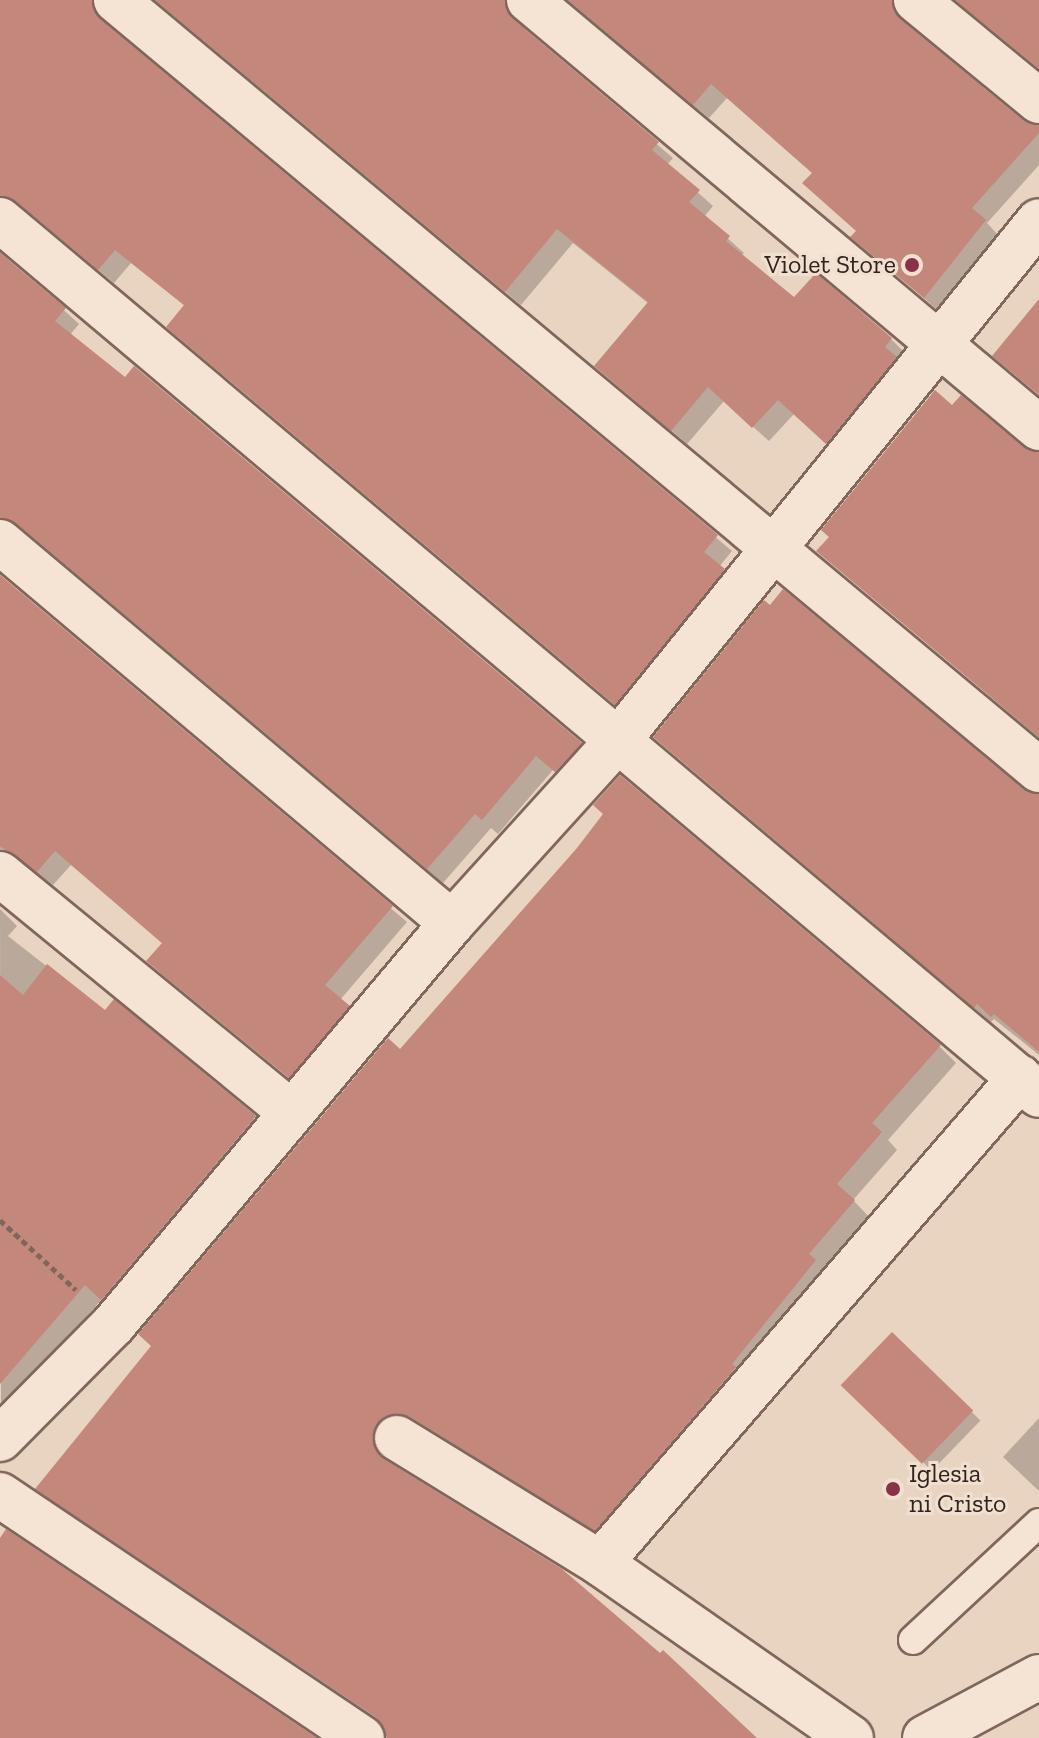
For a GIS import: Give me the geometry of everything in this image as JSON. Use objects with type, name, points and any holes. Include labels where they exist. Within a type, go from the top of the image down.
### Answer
[{"type":"street","points":[[116,0],[1039,770]]},
{"type":"street","points":[[529,0],[1039,428]]},
{"type":"street","points":[[916,0],[1039,101]]},
{"type":"street","points":[[0,220],[620,738],[1030,1087],[600,1563]]},
{"type":"street","points":[[0,1439],[113,1325],[452,923],[620,738],[1039,221]]},
{"type":"street","points":[[0,542],[452,923]]},
{"type":"street","points":[[0,874],[291,1112]]},
{"type":"street","points":[[397,1438],[600,1563],[851,1738]]},
{"type":"street","points":[[0,1495],[362,1738]]},
{"type":"street","points":[[925,1738],[1039,1677]]},
{"type":"lane","points":[[913,1640],[1039,1523]]},
{"type":"path","points":[[0,1220],[113,1325]]},
{"type":"building","points":[[0,0],[92,0],[100,19],[718,535],[704,552],[725,569],[615,705],[166,327],[184,305],[115,250],[98,270],[16,201],[0,196]]},
{"type":"building","points":[[155,0],[505,0],[513,19],[659,142],[652,150],[700,190],[689,202],[730,236],[726,241],[794,297],[816,273],[892,338],[885,347],[897,357],[826,444],[778,400],[752,428],[708,387],[671,431],[594,366],[648,302],[557,229],[505,292]]},
{"type":"building","points":[[568,0],[892,0],[900,19],[1023,120],[1039,125],[1039,133],[972,208],[986,220],[924,298],[850,237],[856,231],[802,183],[812,173],[711,84],[693,105]]},
{"type":"building","points":[[955,0],[1039,0],[1039,69]]},
{"type":"building","points":[[0,253],[66,308],[55,321],[125,377],[134,366],[582,743],[555,772],[536,756],[482,820],[475,814],[427,869],[16,523],[0,518]]},
{"type":"building","points":[[1039,299],[1039,395],[992,356]]},
{"type":"building","points":[[935,390],[952,405],[961,395],[1023,447],[1039,452],[1039,737],[816,551],[829,537],[821,530]]},
{"type":"building","points":[[0,575],[393,906],[325,985],[350,1006],[289,1078],[146,961],[162,943],[55,851],[37,872],[0,846]]},
{"type":"building","points":[[783,589],[1023,789],[1039,794],[1039,1052],[994,1014],[991,1017],[977,1004],[974,1008],[653,737],[764,600],[770,605]]},
{"type":"building","points":[[620,775],[941,1045],[872,1123],[882,1132],[837,1184],[855,1200],[809,1254],[816,1260],[732,1364],[736,1367],[595,1531],[409,1416],[384,1416],[372,1437],[384,1459],[562,1569],[660,1653],[663,1650],[757,1738],[387,1738],[376,1717],[35,1489],[151,1346],[138,1334],[388,1038],[400,1049],[577,848],[603,814],[593,805]]},
{"type":"building","points":[[47,964],[105,1010],[114,999],[256,1116],[101,1300],[85,1285],[0,1384],[0,975],[23,995]]},
{"type":"building","points":[[892,1332],[973,1410],[922,1464],[841,1385]]},
{"type":"building","points":[[6,1529],[317,1738],[0,1738],[0,1538]]},
{"type":"place","name":"Violet Store","points":[[912,265]]},
{"type":"place","name":"Iglesia ni Cristo","points":[[893,1489]]}]
